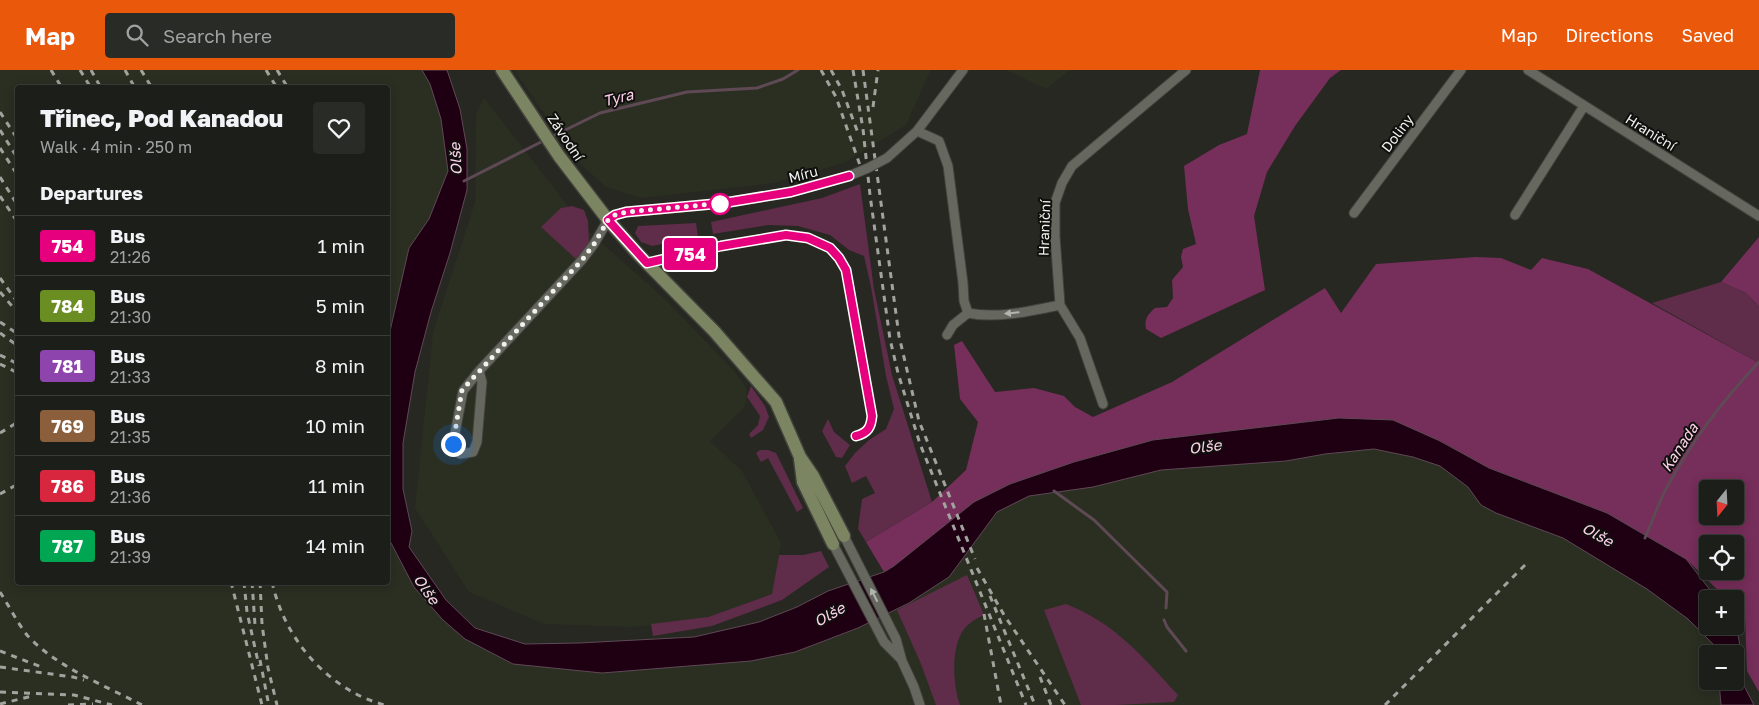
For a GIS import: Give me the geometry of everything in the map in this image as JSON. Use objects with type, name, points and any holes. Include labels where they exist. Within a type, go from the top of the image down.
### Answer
[{"type":"street","name":"Závodní","points":[[502,70],[560,156],[608,220],[638,254],[714,331],[776,402],[800,457],[813,476],[839,540]]},
{"type":"street","name":"Míru","points":[[608,220],[615,215],[626,212],[724,203],[791,192],[849,176],[868,168],[887,158],[917,131],[963,70]]},
{"type":"street","name":"Hraniční","points":[[1104,404],[1080,338],[1060,305],[1055,244],[1055,204],[1062,183],[1072,166],[1186,70]]},
{"type":"street","name":"Doliny","points":[[1354,213],[1461,70]]},
{"type":"street","name":"Hraniční","points":[[1528,70],[1759,216]]},
{"type":"street","points":[[1515,215],[1584,106]]},
{"type":"street","points":[[917,131],[938,141],[948,166],[964,302],[968,313]]},
{"type":"street","points":[[479,371],[482,382],[477,442],[473,452],[460,454],[453,444],[462,390],[479,371],[582,260],[608,220]]},
{"type":"street","points":[[968,313],[981,316],[1036,310],[1060,305]]},
{"type":"street","points":[[948,335],[953,325],[968,313]]},
{"type":"street","points":[[839,540],[884,642],[902,661]]},
{"type":"street","points":[[839,540],[896,639],[902,661],[920,705]]},
{"type":"shaded area","points":[[0,70],[422,70],[430,84],[441,119],[448,170],[429,219],[409,249],[390,331],[390,85],[15,85],[15,585],[390,585],[390,541],[414,587],[513,664],[751,661],[795,652],[858,629],[909,603],[975,540],[997,512],[1029,496],[1093,487],[1161,470],[1286,461],[1325,454],[1374,449],[1413,457],[1440,466],[1468,487],[1481,505],[1496,513],[1563,538],[1647,589],[1688,619],[1699,630],[1699,635],[1704,635],[1714,645],[1699,645],[1699,690],[1720,690],[1721,705],[0,705]]},
{"type":"shaded area","points":[[514,70],[931,70],[906,125],[844,163],[774,183],[641,198],[606,187],[578,162]]},
{"type":"shaded area","points":[[1006,70],[1070,70],[1046,89]]},
{"type":"shaded area","points":[[1260,70],[1341,70],[1330,78],[1295,126],[1267,172],[1254,216],[1265,290],[1161,338],[1146,329],[1146,320],[1155,308],[1167,307],[1173,298],[1172,280],[1183,267],[1181,257],[1183,249],[1196,244],[1188,209],[1184,166],[1219,145],[1247,134]]},
{"type":"shaded area","points":[[484,98],[586,229],[665,299],[734,371],[746,387],[747,397],[744,408],[710,441],[742,471],[781,543],[772,594],[708,617],[634,627],[544,624],[469,592],[415,508],[433,332],[475,202],[476,114]]},
{"type":"shaded area","points":[[860,184],[874,289],[892,375],[932,502],[866,542],[858,529],[862,499],[875,493],[866,476],[852,483],[845,466],[869,440],[886,429],[894,409],[886,376],[864,256],[849,250],[830,235],[798,226],[768,225],[713,234],[711,222],[822,198]]},
{"type":"shaded area","points":[[572,206],[584,210],[588,221],[589,243],[576,259],[541,227],[561,208]]},
{"type":"shaded area","points":[[696,223],[698,237],[652,246],[641,242],[635,233],[638,226]]},
{"type":"shaded area","points":[[1759,237],[1759,306],[1746,293],[1721,282]]},
{"type":"shaded area","points":[[1476,257],[1501,258],[1531,270],[1542,258],[1588,269],[1759,363],[1759,692],[1747,671],[1744,590],[1718,590],[1708,580],[1744,580],[1744,535],[1699,535],[1699,572],[1686,559],[1607,513],[1489,468],[1440,441],[1339,418],[1153,440],[1074,462],[1010,484],[974,502],[884,572],[866,542],[932,502],[966,470],[978,422],[960,399],[954,345],[962,341],[995,392],[1034,388],[1064,396],[1075,407],[1093,417],[1172,382],[1325,288],[1341,313],[1376,264]]},
{"type":"shaded area","points":[[1721,282],[1746,293],[1759,306],[1759,363],[1652,303]]},
{"type":"shaded area","points":[[751,386],[765,406],[769,417],[763,430],[751,438],[749,434],[758,425],[760,416],[747,397]]},
{"type":"shaded area","points":[[828,419],[834,432],[850,445],[842,458],[836,457],[822,431]]},
{"type":"shaded area","points":[[760,450],[776,453],[803,508],[797,512],[768,458],[761,462],[756,453]]},
{"type":"shaded area","points":[[821,551],[829,567],[782,600],[712,626],[653,636],[651,624],[708,617],[772,594],[779,555],[803,555]]},
{"type":"shaded area","points":[[967,575],[984,615],[977,618],[964,629],[958,640],[954,668],[960,705],[936,705],[921,664],[897,610]]},
{"type":"shaded area","points":[[1066,604],[1099,621],[1127,642],[1178,695],[1174,702],[1081,705],[1044,610]]},
{"type":"water","name":"Olše","points":[[422,70],[447,70],[460,109],[467,149],[467,190],[415,372],[403,443],[403,489],[412,531],[409,547],[446,600],[475,628],[525,644],[579,643],[694,637],[759,622],[797,607],[828,591],[884,572],[974,502],[1010,484],[1074,462],[1153,440],[1339,418],[1393,420],[1440,441],[1489,468],[1607,513],[1686,559],[1699,576],[1699,580],[1702,580],[1710,590],[1699,590],[1699,630],[1688,619],[1647,589],[1563,538],[1496,513],[1481,505],[1468,487],[1440,466],[1413,457],[1374,449],[1325,454],[1286,461],[1161,470],[1093,487],[1029,496],[997,512],[949,577],[909,603],[858,628],[795,652],[751,661],[602,673],[513,664],[465,639],[443,620],[414,587],[390,541],[390,331],[409,248],[429,219],[448,171],[441,119],[430,84]]},
{"type":"water","points":[[1704,635],[1738,635],[1740,645],[1714,645]]},
{"type":"water","points":[[1744,686],[1754,705],[1721,705],[1720,690],[1744,690]]},
{"type":"waterway","name":"Tyra","points":[[551,137],[600,113],[687,92],[757,88],[783,79],[798,70]]},
{"type":"waterway","name":"Tyra","points":[[464,181],[545,140]]},
{"type":"waterway","name":"Kanada","points":[[1645,538],[1663,495],[1697,438],[1720,406],[1759,362]]},
{"type":"waterway","points":[[1054,491],[1094,520],[1167,592],[1166,608]]},
{"type":"waterway","points":[[1164,620],[1167,627],[1186,651]]},
{"type":"railway","points":[[51,70],[60,85]]},
{"type":"railway","points":[[80,70],[89,85]]},
{"type":"railway","points":[[91,70],[99,85]]},
{"type":"railway","points":[[125,70],[133,85]]},
{"type":"railway","points":[[141,70],[150,85]]},
{"type":"railway","points":[[266,70],[275,85]]},
{"type":"railway","points":[[277,70],[286,85]]},
{"type":"railway","points":[[821,70],[836,97],[862,171]]},
{"type":"railway","points":[[831,70],[842,90],[858,133]]},
{"type":"railway","points":[[853,70],[863,129],[890,339],[898,373],[920,444],[1026,705]]},
{"type":"railway","points":[[863,70],[899,336],[919,421],[975,559]]},
{"type":"railway","points":[[873,107],[878,70]]},
{"type":"railway","points":[[0,112],[15,135]]},
{"type":"railway","points":[[0,130],[15,154]]},
{"type":"railway","points":[[0,148],[15,171]]},
{"type":"railway","points":[[0,177],[15,201]]},
{"type":"railway","points":[[0,196],[15,218]]},
{"type":"railway","points":[[0,278],[15,299]]},
{"type":"railway","points":[[0,292],[15,310]]},
{"type":"railway","points":[[0,322],[15,332]]},
{"type":"railway","points":[[0,333],[15,344]]},
{"type":"railway","points":[[0,355],[15,362]]},
{"type":"railway","points":[[0,364],[15,372]]},
{"type":"railway","points":[[0,433],[15,424]]},
{"type":"railway","points":[[0,494],[15,486]]},
{"type":"railway","points":[[1385,705],[1525,565]]},
{"type":"railway","points":[[977,568],[1004,615],[1065,705]]},
{"type":"railway","points":[[232,585],[262,705]]},
{"type":"railway","points":[[244,585],[247,612],[259,666]]},
{"type":"railway","points":[[252,585],[255,625]]},
{"type":"railway","points":[[260,585],[262,624],[268,668],[277,705]]},
{"type":"railway","points":[[273,585],[277,600],[292,633],[314,662],[342,686],[384,705]]},
{"type":"railway","points":[[0,592],[23,630],[52,657],[142,705]]},
{"type":"railway","points":[[990,596],[1035,705]]},
{"type":"railway","points":[[984,614],[1001,705]]},
{"type":"railway","points":[[0,651],[44,668]]},
{"type":"railway","points":[[260,660],[268,701]]},
{"type":"railway","points":[[0,667],[84,680]]},
{"type":"railway","points":[[1040,677],[1051,705]]},
{"type":"railway","points":[[0,692],[74,695],[112,705]]},
{"type":"railway","points":[[0,704],[32,696]]},
{"type":"railway","points":[[68,705],[93,704]]},
{"type":"bus line","name":"754","points":[[849,176],[791,192],[724,203],[626,212],[615,215],[608,220],[647,263],[721,246],[786,235],[808,238],[830,248],[846,270],[872,416],[871,426],[865,434],[856,436]]},
{"type":"route","points":[[453,444],[462,390],[582,260],[608,220],[615,215],[626,212],[724,203],[720,204]]}]
